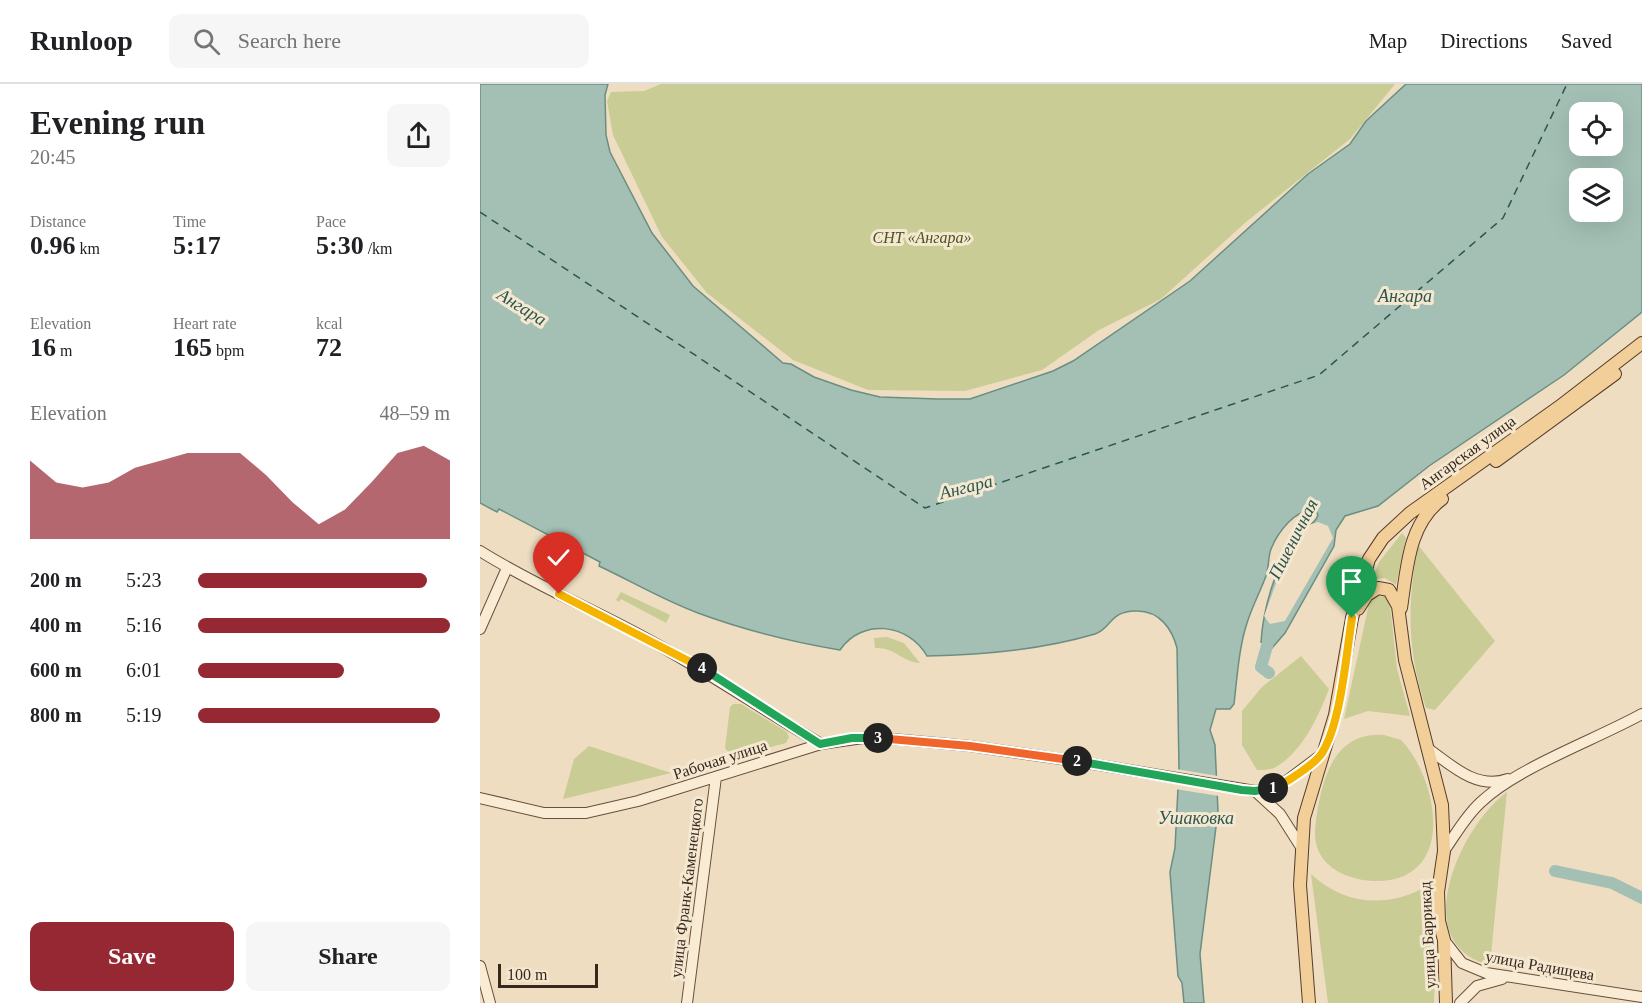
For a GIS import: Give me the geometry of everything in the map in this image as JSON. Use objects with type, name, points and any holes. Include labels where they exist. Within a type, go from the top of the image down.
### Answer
[{"type":"main road","name":"Ангарская улица","points":[[1309,1003],[1300,885],[1305,811],[1335,715],[1352,618],[1364,571],[1379,543],[1392,528],[1642,343]]},
{"type":"main road","name":"Ангарская улица","points":[[1400,615],[1411,546],[1422,520],[1433,506],[1573,407],[1642,353]]},
{"type":"main road","points":[[480,550],[507,568],[641,635],[731,687],[820,744]]},
{"type":"main road","points":[[480,629],[507,568]]},
{"type":"main road","points":[[1352,618],[1367,595],[1378,588],[1387,589],[1394,595],[1400,615]]},
{"type":"main road","name":"улица Баррикад","points":[[1400,615],[1405,660],[1430,750],[1442,805],[1444,851],[1438,892],[1439,921],[1444,940],[1446,1003]]},
{"type":"main road","points":[[1430,750],[1458,771],[1488,782],[1505,781],[1642,714]]},
{"type":"main road","name":"Рабочая улица","points":[[480,798],[544,813],[586,813],[716,777],[820,744],[852,738],[909,739],[1075,761],[1255,791],[1285,783],[1321,755]]},
{"type":"main road","points":[[1444,851],[1468,815],[1481,802],[1526,772]]},
{"type":"main road","name":"улица Франк-Каменецкого","points":[[687,1003],[716,777]]},
{"type":"main road","points":[[1255,791],[1280,814],[1301,847]]},
{"type":"main road","name":"улица Радищева","points":[[1444,940],[1462,963],[1472,968],[1511,978],[1642,997]]},
{"type":"main road","points":[[480,966],[490,1003]]},
{"type":"main road","points":[[1460,1003],[1477,986],[1511,978]]},
{"type":"green space","name":"СНТ «Ангара»","points":[[661,84],[1395,84],[1350,139],[1246,222],[1161,299],[1099,330],[1042,370],[965,391],[868,390],[793,360],[707,293],[662,237],[613,135],[607,101],[611,92],[644,91]]},
{"type":"green space","points":[[1402,533],[1406,538],[1396,585],[1385,578],[1372,580],[1379,562]]},
{"type":"green space","points":[[1418,545],[1495,641],[1435,710],[1426,708],[1412,647],[1412,588]]},
{"type":"green space","points":[[621,592],[670,615],[666,623],[621,599],[619,602],[616,600]]},
{"type":"green space","points":[[1375,596],[1386,597],[1390,605],[1397,669],[1410,716],[1368,711],[1344,719],[1370,599]]},
{"type":"green space","points":[[887,637],[904,643],[920,663],[882,648],[875,648],[874,638]]},
{"type":"green space","points":[[1301,656],[1329,689],[1315,722],[1294,752],[1276,767],[1257,770],[1242,745],[1242,711],[1262,687]]},
{"type":"green space","points":[[733,704],[741,704],[787,732],[789,737],[786,743],[732,757],[725,748],[730,707]]},
{"type":"green space","points":[[1384,735],[1401,740],[1421,771],[1428,790],[1433,831],[1429,849],[1419,865],[1404,876],[1393,880],[1367,881],[1342,873],[1331,867],[1323,858],[1316,842],[1316,822],[1325,779],[1337,756],[1345,746],[1356,740]]},
{"type":"green space","points":[[589,746],[671,773],[563,799],[574,759]]},
{"type":"green space","points":[[1507,792],[1490,965],[1465,953],[1451,934],[1446,910],[1449,884],[1459,856],[1489,808]]},
{"type":"green space","points":[[1311,874],[1324,885],[1338,892],[1352,898],[1367,900],[1398,898],[1428,886],[1436,944],[1434,1003],[1328,1003]]},
{"type":"water","name":"Ангара","points":[[480,84],[608,84],[605,95],[606,135],[610,152],[652,233],[693,286],[783,363],[791,364],[814,377],[851,390],[880,397],[970,399],[1053,371],[1073,361],[1190,281],[1308,174],[1350,144],[1366,121],[1406,84],[1642,84],[1642,312],[1564,375],[1429,466],[1378,506],[1345,516],[1336,530],[1334,546],[1285,633],[1272,648],[1261,642],[1264,616],[1271,590],[1293,540],[1317,519],[1316,511],[1301,513],[1295,517],[1274,543],[1266,576],[1244,632],[1234,704],[1230,709],[1216,709],[1210,730],[1215,745],[1218,811],[1200,954],[1204,1003],[1184,1003],[1182,983],[1178,976],[1170,872],[1175,848],[1179,768],[1177,648],[1164,622],[1152,614],[1128,611],[1121,613],[1100,632],[1054,644],[991,653],[927,656],[919,645],[897,631],[872,629],[849,640],[840,650],[750,630],[685,608],[599,566],[600,562],[499,509],[497,512],[480,503]]},
{"type":"pier","points":[[1318,522],[1328,526],[1333,538],[1285,621],[1270,624],[1264,616],[1282,567],[1300,534],[1308,525]]},
{"type":"pier","points":[[1176,769],[1218,776],[1219,796],[1175,789]]},
{"type":"waterway","name":"Пшеничная","points":[[1269,673],[1261,667],[1271,632]]},
{"type":"waterway","name":"Пшеничная","points":[[1555,871],[1612,883],[1642,898]]},
{"type":"ferry route","points":[[480,212],[925,508],[1319,375],[1503,218],[1567,84]]},
{"type":"route","points":[[559,594],[704,670],[820,744],[852,738],[909,739],[1075,761],[1255,791],[1274,788],[1285,783],[1321,755],[1335,715],[1352,618]]},
{"type":"water label","name":"Ушаковка","points":[[1196,818]]}]
